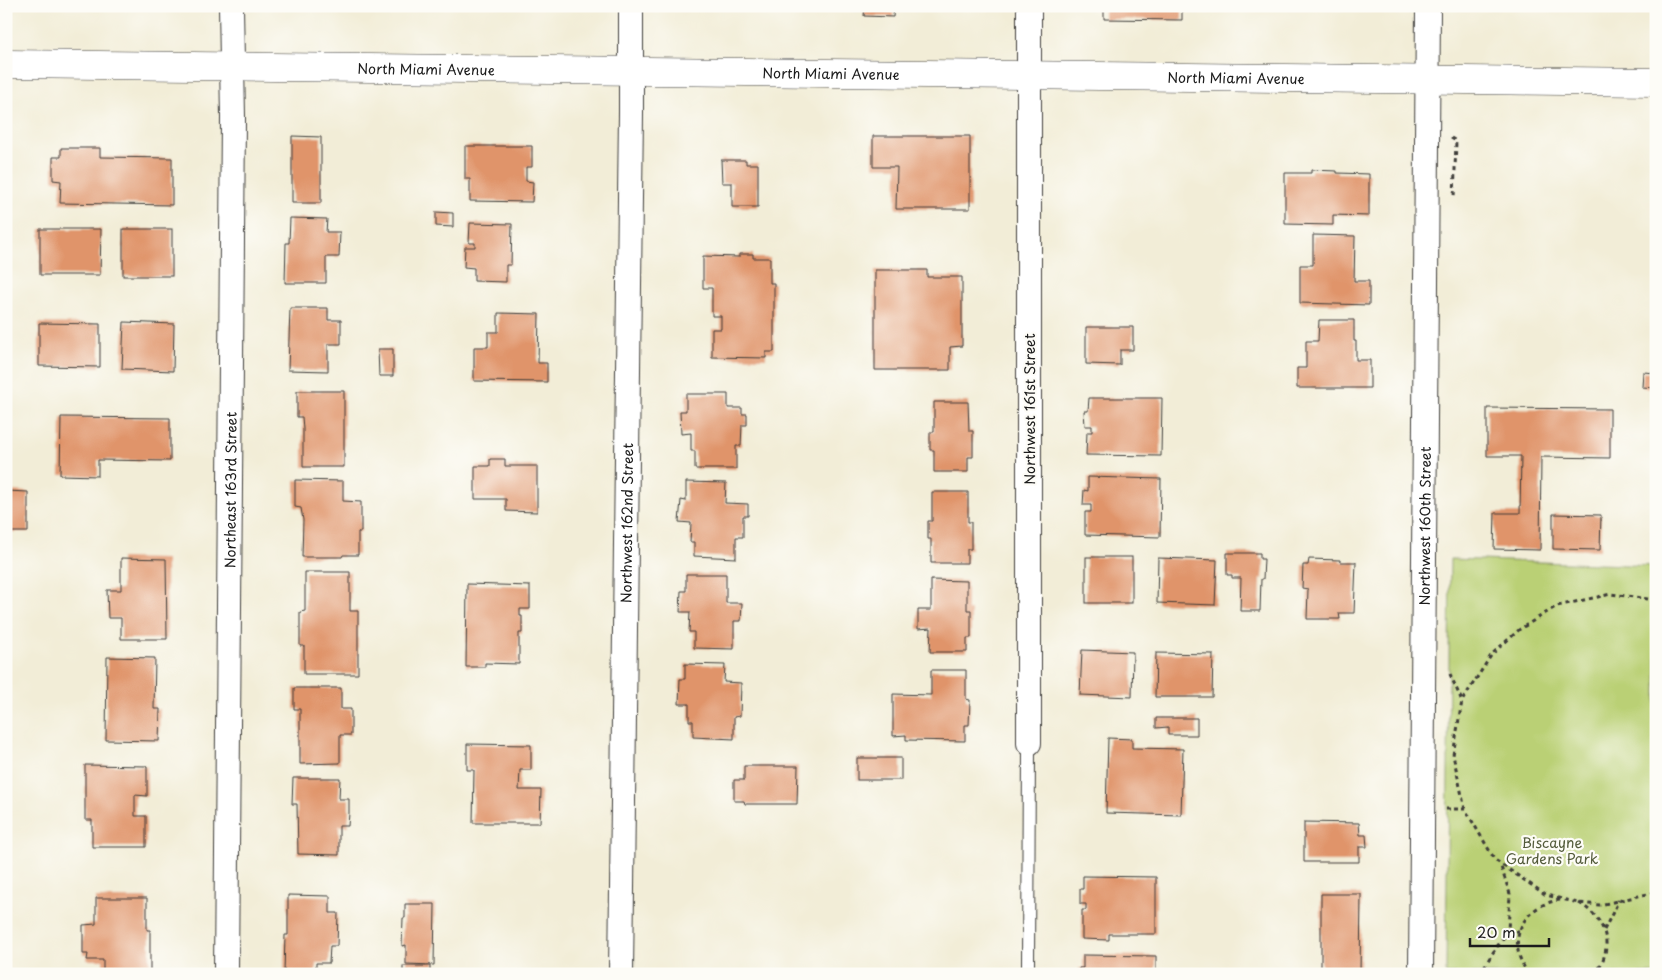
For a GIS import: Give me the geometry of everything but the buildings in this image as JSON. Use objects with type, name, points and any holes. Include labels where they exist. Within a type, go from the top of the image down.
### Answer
[{"type":"street","name":"Northeast 163rd Street","points":[[226,974],[232,148],[230,6]]},
{"type":"street","name":"Northwest 162nd Street","points":[[621,974],[631,6]]},
{"type":"street","name":"Northwest 161st Street","points":[[1029,6],[1030,743]]},
{"type":"street","name":"Northwest 160th Street","points":[[1421,974],[1428,6]]},
{"type":"street","name":"North Miami Avenue","points":[[6,64],[1656,82]]},
{"type":"lane","points":[[1028,974],[1030,743]]},
{"type":"path","points":[[1656,600],[1611,594],[1557,606],[1520,629],[1492,654],[1462,701],[1453,755],[1465,809],[1495,860],[1546,895],[1578,903],[1600,905],[1656,892]]},
{"type":"path","points":[[1480,974],[1508,931],[1510,894],[1499,863]]},
{"type":"path","points":[[1521,974],[1528,973],[1518,953],[1519,931],[1527,916],[1540,905],[1563,899]]},
{"type":"path","points":[[1604,930],[1619,900]]},
{"type":"path","points":[[1578,903],[1590,909],[1604,930],[1605,952],[1602,963],[1594,974]]},
{"type":"path","points":[[1508,931],[1519,931]]},
{"type":"green space","name":"Biscayne Gardens Park","points":[[1450,559],[1656,566],[1656,974],[1446,974]]}]
